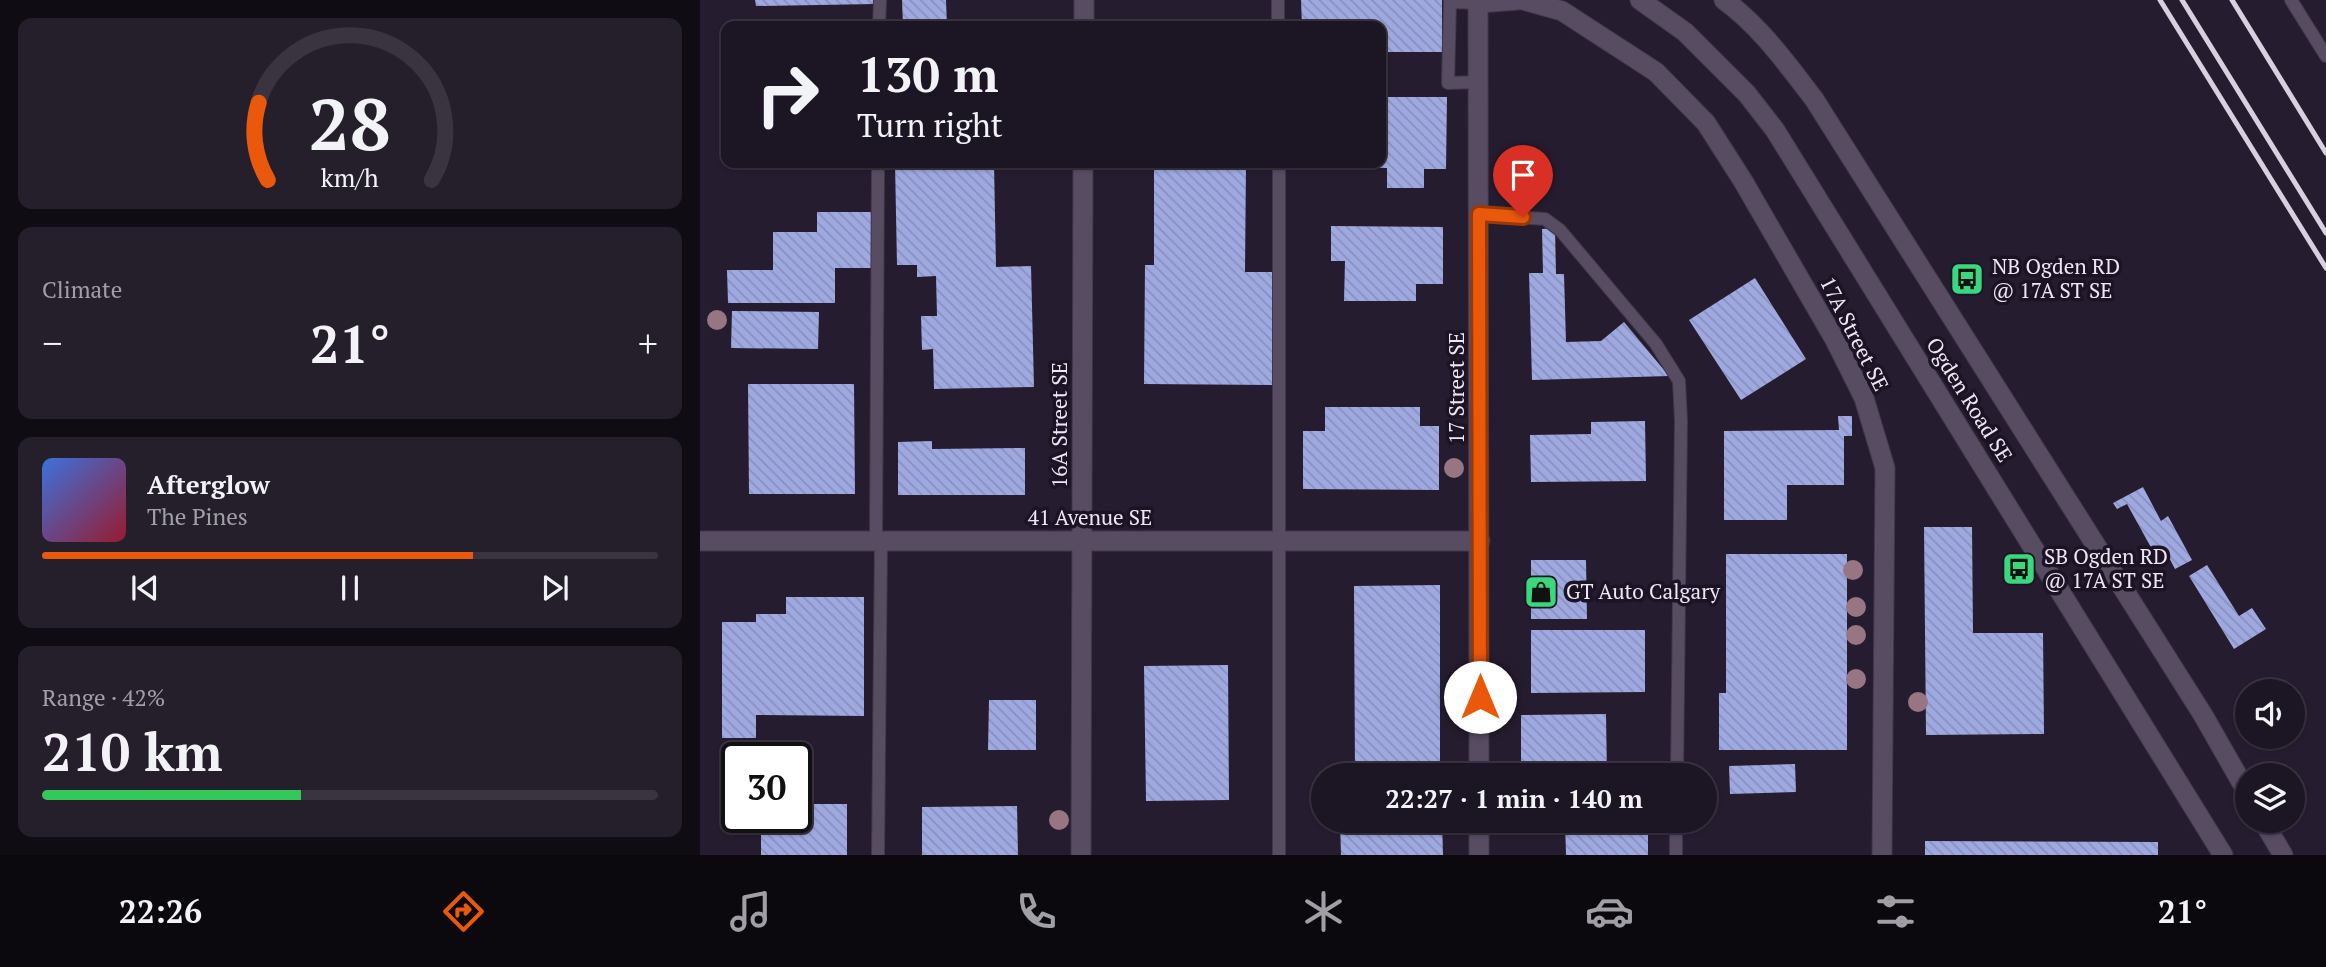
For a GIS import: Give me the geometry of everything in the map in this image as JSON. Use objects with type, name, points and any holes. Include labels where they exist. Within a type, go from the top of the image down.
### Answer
[{"type":"street","points":[[1084,0],[1084,21]]},
{"type":"street","name":"17A Street SE","points":[[1479,1],[1521,0],[1562,12],[1656,72],[1706,123],[1743,181],[1835,340],[1864,398],[1885,468],[1882,855]]},
{"type":"street","name":"Ogden Road SE","points":[[1640,0],[1685,32],[1748,94],[1775,130],[2223,855]]},
{"type":"street","name":"Ogden Road SE","points":[[1724,0],[1737,6],[1783,58],[1814,99],[2203,715],[2235,771]]},
{"type":"street","name":"17 Street SE","points":[[1479,1],[1479,763]]},
{"type":"street","name":"16A Street SE","points":[[1081,855],[1083,168]]},
{"type":"street","name":"41 Avenue SE","points":[[700,541],[1480,541]]},
{"type":"street","points":[[1479,833],[1479,855]]},
{"type":"street","points":[[2270,833],[2283,855]]},
{"type":"lane","points":[[879,21],[880,0]]},
{"type":"lane","points":[[1278,0],[1278,21]]},
{"type":"lane","points":[[2291,0],[2326,56]]},
{"type":"lane","points":[[1479,1],[1450,1],[1448,83],[1479,82]]},
{"type":"lane","points":[[878,168],[878,855]]},
{"type":"lane","points":[[1279,168],[1279,855]]},
{"type":"lane","points":[[1479,214],[1545,219],[1560,230],[1656,344],[1679,381],[1681,421],[1677,763]]},
{"type":"lane","points":[[1676,833],[1676,855]]},
{"type":"building","points":[[755,0],[875,0],[875,4],[756,6]]},
{"type":"building","points":[[902,0],[946,0],[947,21],[903,21]]},
{"type":"building","points":[[1301,0],[1442,0],[1442,52],[1386,52],[1386,21],[1302,21]]},
{"type":"building","points":[[1386,97],[1447,97],[1446,169],[1424,169],[1424,188],[1387,188]]},
{"type":"building","points":[[895,168],[994,168],[996,267],[1031,266],[1034,387],[934,389],[933,349],[922,350],[921,316],[937,316],[936,276],[917,277],[917,265],[897,265]]},
{"type":"building","points":[[1154,168],[1246,168],[1245,272],[1272,272],[1272,385],[1144,384],[1145,265],[1154,265]]},
{"type":"building","points":[[817,212],[873,212],[873,268],[835,268],[835,303],[728,303],[727,270],[773,270],[773,232],[817,232]]},
{"type":"building","points":[[1331,226],[1443,227],[1443,284],[1416,284],[1416,301],[1344,301],[1345,261],[1331,261]]},
{"type":"building","points":[[1555,228],[1556,274],[1564,274],[1566,342],[1601,341],[1624,322],[1669,376],[1532,380],[1529,273],[1543,273],[1542,229]]},
{"type":"building","points":[[1755,278],[1806,359],[1741,400],[1689,320]]},
{"type":"building","points":[[732,311],[819,312],[818,349],[731,348]]},
{"type":"building","points":[[748,384],[854,384],[855,494],[749,494]]},
{"type":"building","points":[[1325,407],[1420,407],[1420,426],[1439,426],[1439,490],[1303,489],[1303,431],[1325,431]]},
{"type":"building","points":[[1838,416],[1852,416],[1852,436],[1844,436],[1844,485],[1787,485],[1787,520],[1724,520],[1724,431],[1839,430]]},
{"type":"building","points":[[1645,421],[1646,481],[1531,482],[1530,435],[1591,434],[1591,422]]},
{"type":"building","points":[[932,441],[932,449],[1025,448],[1025,495],[898,495],[898,442]]},
{"type":"building","points":[[2143,487],[2161,521],[2168,516],[2192,560],[2175,569],[2163,546],[2153,551],[2127,504],[2117,509],[2113,503]]},
{"type":"building","points":[[1924,527],[1972,527],[1973,633],[2043,633],[2044,734],[1926,735]]},
{"type":"building","points":[[1726,554],[1847,554],[1847,750],[1719,750],[1719,693],[1726,693]]},
{"type":"building","points":[[1531,560],[1586,560],[1587,619],[1531,619]]},
{"type":"building","points":[[2207,565],[2239,616],[2252,608],[2266,629],[2234,649],[2189,576]]},
{"type":"building","points":[[1440,585],[1440,763],[1355,763],[1354,586]]},
{"type":"building","points":[[786,597],[864,597],[864,716],[756,715],[756,738],[722,738],[722,622],[756,622],[756,614],[786,614]]},
{"type":"building","points":[[1531,630],[1645,630],[1645,692],[1531,693]]},
{"type":"building","points":[[1228,665],[1229,800],[1146,801],[1144,666]]},
{"type":"building","points":[[989,700],[1036,700],[1036,750],[988,750]]},
{"type":"building","points":[[1606,714],[1607,763],[1521,763],[1521,715]]},
{"type":"building","points":[[1795,764],[1796,792],[1730,794],[1729,766]]},
{"type":"building","points":[[812,804],[847,804],[847,855],[761,855],[761,833],[812,833]]},
{"type":"building","points":[[1017,806],[1018,855],[922,855],[922,807]]},
{"type":"building","points":[[1340,833],[1442,833],[1443,855],[1341,855]]},
{"type":"building","points":[[1565,833],[1648,833],[1648,855],[1566,855]]},
{"type":"building","points":[[1925,841],[2158,842],[2158,855],[1925,855]]},
{"type":"railway","points":[[2160,0],[2326,268]]},
{"type":"railway","points":[[2182,0],[2326,233]]},
{"type":"railway","points":[[2232,0],[2326,153]]},
{"type":"place","name":"NB Ogden RD @ 17A ST SE","points":[[1967,279]]},
{"type":"place","name":"SB Ogden RD @ 17A ST SE","points":[[2019,569]]},
{"type":"place","name":"GT Auto Calgary","points":[[1541,592]]},
{"type":"route","points":[[1480,697],[1479,214],[1523,217]]}]
